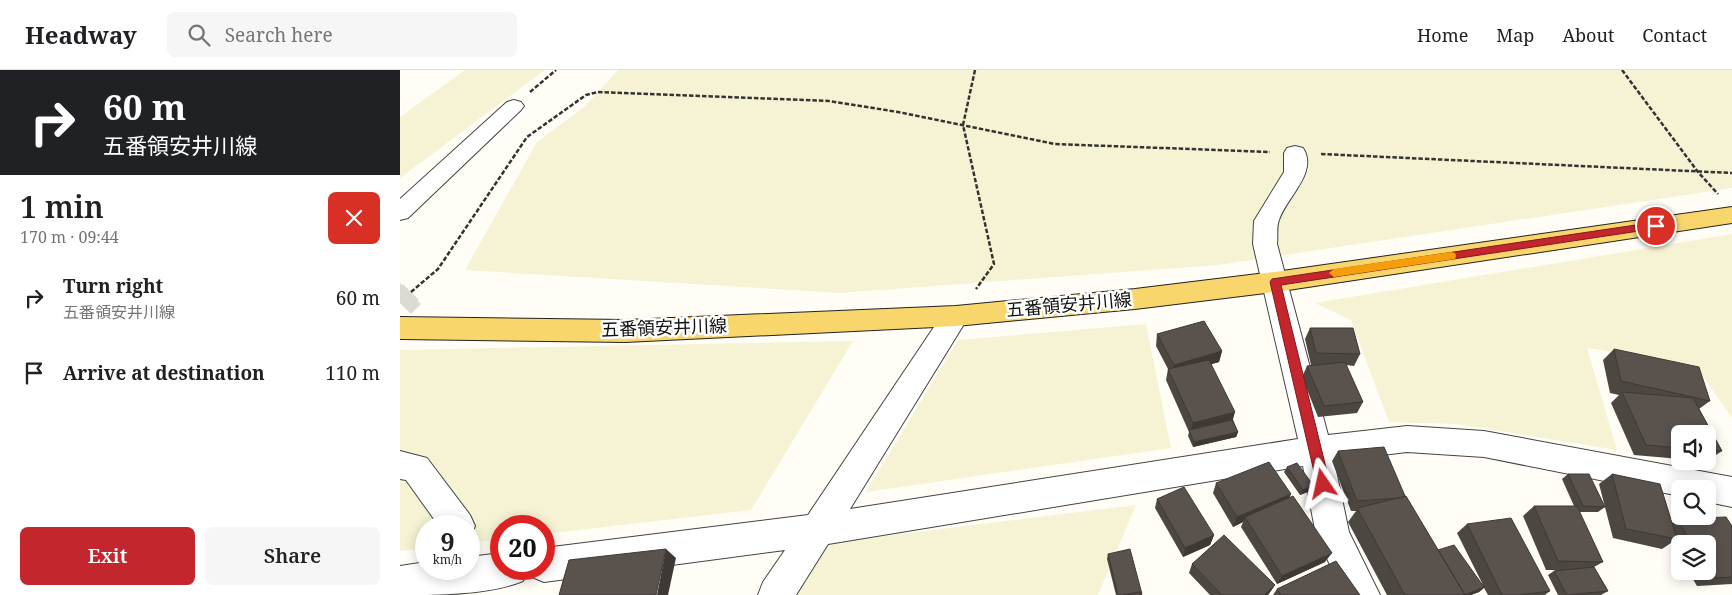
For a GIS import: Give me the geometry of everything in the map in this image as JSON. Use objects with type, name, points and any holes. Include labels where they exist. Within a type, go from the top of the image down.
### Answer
[{"type":"main road","name":"五番領安井川線","points":[[400,328],[625,331],[956,316],[1135,299],[1275,282],[1728,207]]},
{"type":"street","points":[[400,212],[514,106]]},
{"type":"street","points":[[1295,153],[1295,172],[1266,221],[1265,244],[1316,450],[1333,535],[1362,595]]},
{"type":"street","points":[[776,595],[816,530],[956,316]]},
{"type":"street","points":[[555,564],[816,530],[1316,450],[1407,439],[1484,444],[1732,492]]},
{"type":"street","points":[[400,466],[416,468],[450,515]]},
{"type":"street","points":[[400,583],[417,580]]},
{"type":"path","points":[[514,106],[556,70]]},
{"type":"path","points":[[956,316],[994,264],[963,125],[975,70]]},
{"type":"path","points":[[1622,70],[1698,172],[1728,207]]},
{"type":"path","points":[[411,292],[438,269],[527,137],[586,94],[598,92],[829,101],[1055,144],[1732,173]]},
{"type":"shaded area","points":[[465,70],[545,70],[400,178],[400,117]]},
{"type":"shaded area","points":[[618,70],[1732,70],[1732,188],[1218,265],[840,293],[465,270],[537,142],[584,107]]},
{"type":"shaded area","points":[[1732,234],[1732,418],[1695,365],[1587,348],[1617,450],[1457,424],[1389,422],[1351,320],[1315,303]]},
{"type":"shaded area","points":[[1146,324],[1171,448],[866,492],[958,340]]},
{"type":"shaded area","points":[[853,341],[751,510],[555,533],[555,515],[490,515],[490,540],[480,542],[480,515],[415,515],[415,549],[400,551],[400,350]]},
{"type":"shaded area","points":[[1136,505],[1098,595],[796,595],[827,543]]},
{"type":"building","points":[[1204,321],[1222,351],[1174,365],[1157,334]]},
{"type":"building","points":[[1310,328],[1353,328],[1360,354],[1316,353]]},
{"type":"building","points":[[1614,349],[1699,367],[1710,401],[1621,381]]},
{"type":"building","points":[[1209,360],[1235,412],[1193,423],[1168,369]]},
{"type":"building","points":[[1345,362],[1363,402],[1324,406],[1307,366]]},
{"type":"building","points":[[1622,392],[1693,398],[1708,425],[1671,425],[1671,447],[1646,445]]},
{"type":"building","points":[[1232,420],[1238,432],[1194,442],[1189,430]]},
{"type":"building","points":[[1716,440],[1722,451],[1716,451]]},
{"type":"building","points":[[1384,447],[1405,496],[1357,501],[1338,451]]},
{"type":"building","points":[[1269,462],[1291,494],[1237,517],[1216,483]]},
{"type":"building","points":[[1297,463],[1313,485],[1303,490],[1287,467]]},
{"type":"building","points":[[1568,474],[1589,474],[1605,507],[1583,506]]},
{"type":"building","points":[[1612,474],[1660,484],[1671,525],[1673,525],[1676,535],[1671,535],[1671,538],[1626,529]]},
{"type":"building","points":[[1184,487],[1214,535],[1185,548],[1157,499]]},
{"type":"building","points":[[1293,496],[1332,553],[1282,576],[1245,517]]},
{"type":"building","points":[[1406,496],[1465,595],[1405,595],[1357,508]]},
{"type":"building","points":[[1534,506],[1577,506],[1603,562],[1558,561]]},
{"type":"building","points":[[1716,517],[1726,517],[1732,526],[1732,577],[1716,578],[1716,535],[1687,535],[1681,525],[1716,525]]},
{"type":"building","points":[[1511,518],[1550,591],[1502,595],[1467,524]]},
{"type":"building","points":[[1224,535],[1275,585],[1264,595],[1222,595],[1192,564]]},
{"type":"building","points":[[1454,545],[1484,587],[1465,595],[1438,550]]},
{"type":"building","points":[[666,549],[656,595],[559,595],[569,560]]},
{"type":"building","points":[[1130,549],[1142,594],[1140,595],[1140,592],[1118,595],[1108,554]]},
{"type":"building","points":[[1336,561],[1360,595],[1281,595],[1277,589]]},
{"type":"building","points":[[1594,567],[1608,591],[1567,595],[1554,571]]},
{"type":"building","points":[[1140,592],[1140,595],[1123,595]]},
{"type":"tunnel","points":[[400,303],[411,292]]},
{"type":"slow traffic","points":[[1334,273],[1451,256]]},
{"type":"route","points":[[1323,484],[1275,282],[1656,226]]}]
